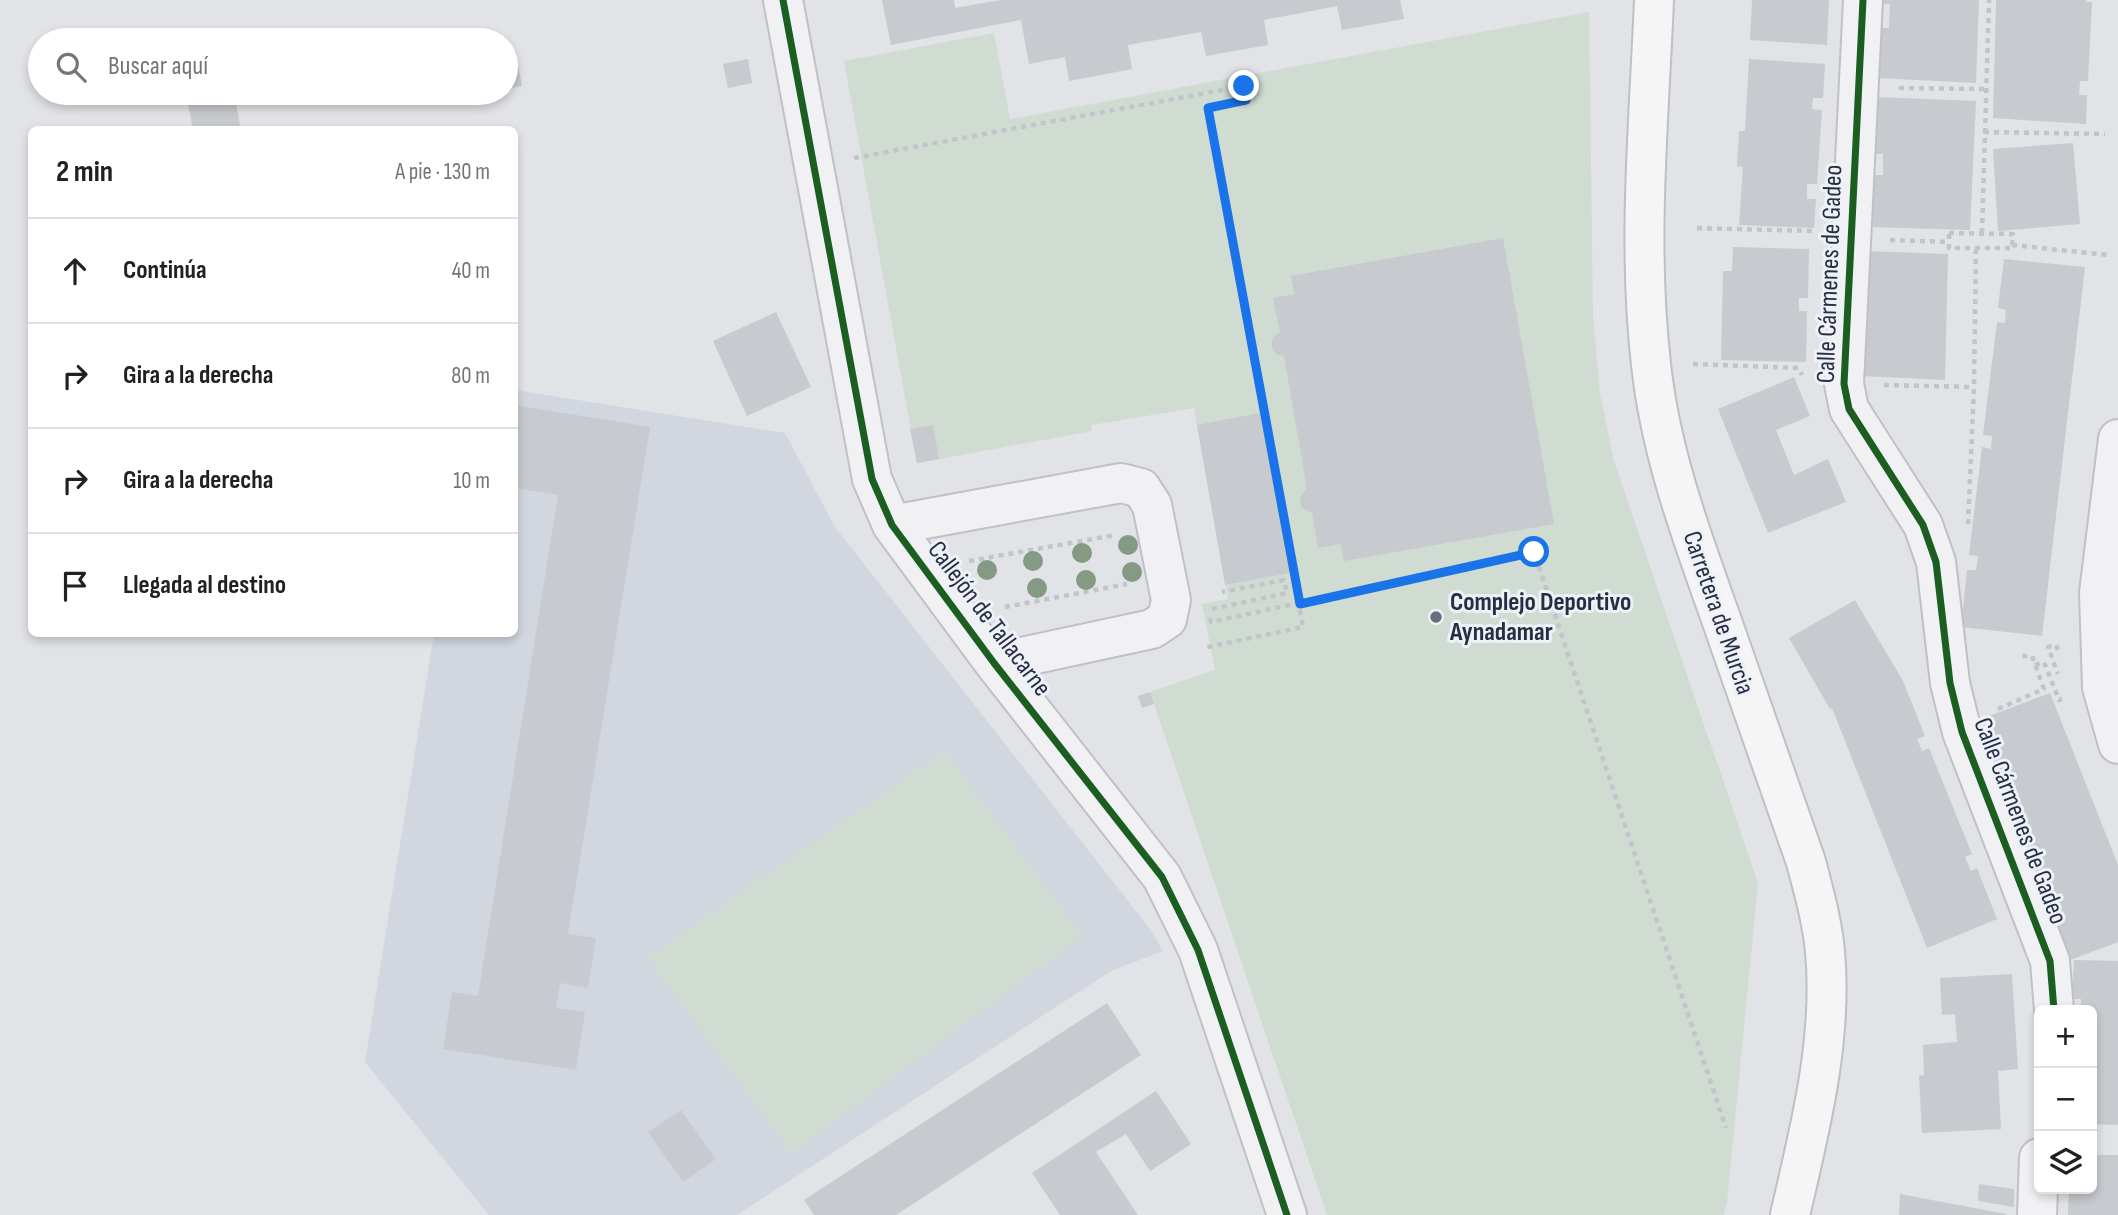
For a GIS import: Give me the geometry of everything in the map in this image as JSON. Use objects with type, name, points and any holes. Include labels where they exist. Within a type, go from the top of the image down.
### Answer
[{"type":"main road","name":"Carretera de Murcia","points":[[1654,0],[1644,244],[1651,365],[1659,416],[1683,512],[1806,862],[1819,911],[1825,951],[1826,994],[1819,1084],[1790,1215]]},
{"type":"street","name":"Callejón de Tallacarne","points":[[783,0],[872,479],[892,525],[994,663],[1161,877],[1198,950],[1287,1215]]},
{"type":"street","name":"Calle Cármenes de Gadeo","points":[[1863,0],[1844,384],[1849,409],[1923,525],[1936,562],[1950,683],[1962,732],[2050,961],[2054,1005]]},
{"type":"street","points":[[2118,439],[2099,593],[2102,687],[2118,744]]},
{"type":"street","name":"Callejón de Tallacarne","points":[[892,525],[1121,483],[1141,488],[1152,505],[1155,519],[1171,600],[1167,619],[1152,629],[994,663]]},
{"type":"street","points":[[2037,1215],[2038,1194]]},
{"type":"path","points":[[1982,233],[1989,0]]},
{"type":"path","points":[[855,158],[1244,86],[1246,100],[1208,108],[1303,627],[1203,648]]},
{"type":"path","points":[[1901,88],[1986,89]]},
{"type":"path","points":[[1984,132],[2105,134]]},
{"type":"path","points":[[1697,228],[1824,231]]},
{"type":"path","points":[[1949,233],[1982,233],[2012,234],[2012,248],[1949,248],[1949,233]]},
{"type":"path","points":[[1917,241],[1949,242]]},
{"type":"path","points":[[2012,244],[2108,255]]},
{"type":"path","points":[[1965,532],[1968,523],[1976,248]]},
{"type":"path","points":[[1690,364],[1781,368]]},
{"type":"path","points":[[1871,384],[1973,387]]},
{"type":"path","points":[[961,562],[1126,533]]},
{"type":"path","points":[[1222,592],[1284,580],[1287,593],[1208,609],[1211,622],[1534,552],[1726,1128]]},
{"type":"path","points":[[1000,608],[1135,583]]},
{"type":"path","points":[[2059,651],[2056,645],[2048,647],[2060,678]]},
{"type":"path","points":[[1996,710],[2044,689],[2032,656],[2021,656]]},
{"type":"path","points":[[2035,665],[2044,662],[2052,681]]},
{"type":"shaded area","name":"Complejo Deportivo Aynadamar","points":[[1589,12],[1593,317],[1600,394],[1614,461],[1758,883],[1727,1202],[1724,1215],[1327,1215],[1150,692],[1215,670],[1202,604],[1228,599],[1194,408],[1091,425],[1092,431],[917,463],[844,61],[994,33],[1010,119]]},
{"type":"shaded area","points":[[518,390],[785,433],[835,527],[1150,929],[1163,951],[1111,971],[737,1215],[489,1215],[365,1062],[434,637],[518,637]]},
{"type":"shaded area","points":[[945,751],[1082,936],[791,1153],[648,957]]},
{"type":"building","points":[[882,0],[954,0],[955,8],[1001,0],[1400,0],[1404,19],[1342,30],[1337,6],[1264,20],[1268,45],[1206,56],[1201,32],[1128,45],[1132,69],[1069,81],[1065,57],[1029,64],[1021,20],[891,45]]},
{"type":"building","points":[[1752,0],[1829,0],[1827,45],[1750,40]]},
{"type":"building","points":[[1881,0],[1979,0],[1976,83],[1878,78],[1880,28],[1889,28],[1890,4],[1881,4]]},
{"type":"building","points":[[1996,0],[2092,2],[2088,81],[2080,81],[2079,95],[2087,95],[2086,124],[1993,118]]},
{"type":"building","points":[[748,59],[752,83],[728,88],[723,64]]},
{"type":"building","points":[[1749,59],[1825,64],[1823,98],[1813,98],[1812,109],[1822,110],[1817,184],[1807,184],[1807,199],[1816,199],[1814,228],[1739,225],[1743,167],[1737,166],[1739,131],[1745,131]]},
{"type":"building","points":[[518,65],[522,86],[518,87]]},
{"type":"building","points":[[1877,97],[1976,101],[1970,230],[1871,227],[1874,175],[1883,175],[1883,154],[1875,154]]},
{"type":"building","points":[[188,105],[236,105],[240,126],[192,126]]},
{"type":"building","points":[[2073,143],[2080,224],[1998,231],[1993,149]]},
{"type":"building","points":[[1503,238],[1554,524],[1344,561],[1341,544],[1318,548],[1312,513],[1302,508],[1300,502],[1301,495],[1307,489],[1284,356],[1276,354],[1271,345],[1273,337],[1280,332],[1273,298],[1294,294],[1291,276]]},
{"type":"building","points":[[1733,247],[1809,249],[1808,298],[1799,298],[1799,311],[1807,311],[1806,362],[1721,360],[1723,271],[1732,271]]},
{"type":"building","points":[[1864,251],[1948,254],[1945,380],[1862,376]]},
{"type":"building","points":[[2004,259],[2085,267],[2042,636],[1961,627],[1967,570],[1976,570],[1978,556],[1969,555],[1982,447],[1991,449],[1992,436],[1983,435],[1997,322],[2005,323],[2006,310],[1998,308]]},
{"type":"building","points":[[776,312],[811,387],[747,416],[713,341]]},
{"type":"building","points":[[1794,377],[1810,416],[1776,430],[1794,475],[1828,459],[1846,502],[1768,533],[1718,409]]},
{"type":"building","points":[[518,406],[650,427],[568,934],[596,938],[588,988],[560,983],[556,1008],[585,1012],[576,1070],[443,1049],[452,992],[478,996],[558,495],[518,489]]},
{"type":"building","points":[[1260,413],[1290,573],[1225,585],[1197,425]]},
{"type":"building","points":[[933,425],[939,459],[917,463],[910,429]]},
{"type":"building","points":[[1855,600],[1903,681],[1925,736],[1917,739],[1922,751],[1929,748],[1972,854],[1965,857],[1971,871],[1977,868],[1997,919],[1927,948],[1832,708],[1830,709],[1789,638]]},
{"type":"building","points":[[1150,692],[1154,704],[1142,708],[1138,696]]},
{"type":"building","points":[[2050,693],[2118,865],[2118,942],[2070,960],[2048,905],[2057,901],[2052,889],[2044,892],[2002,787],[2011,783],[2007,772],[1998,775],[1976,721]]},
{"type":"building","points":[[2074,960],[2118,961],[2118,1125],[2097,1124],[2097,1005],[2081,1005],[2081,999],[2072,999]]},
{"type":"building","points":[[2012,974],[2018,1069],[1998,1071],[2001,1129],[1922,1133],[1919,1076],[1924,1075],[1923,1045],[1957,1042],[1955,1014],[1942,1015],[1940,978]]},
{"type":"building","points":[[1107,1003],[1141,1055],[896,1215],[814,1215],[804,1200]]},
{"type":"building","points":[[1156,1091],[1191,1144],[1150,1171],[1126,1134],[1096,1152],[1138,1215],[1060,1215],[1032,1173]]},
{"type":"building","points":[[681,1110],[716,1159],[683,1182],[648,1132]]},
{"type":"building","points":[[2097,1155],[2118,1155],[2118,1215],[2068,1215],[2069,1194],[2097,1194]]},
{"type":"building","points":[[1979,1184],[2014,1189],[2014,1207],[1978,1201]]},
{"type":"building","points":[[1900,1194],[2006,1214],[2006,1215],[1899,1215]]},
{"type":"cycle path","points":[[783,0],[872,479],[892,525],[994,663],[1162,877],[1198,950],[1287,1215]]},
{"type":"cycle path","points":[[1863,0],[1844,384],[1849,409],[1923,525],[1936,562],[1950,683],[1962,732],[2050,961],[2054,1005]]},
{"type":"place","name":"Complejo Deportivo Aynadamar","points":[[1436,617]]},
{"type":"route","points":[[1244,86],[1246,100],[1208,108],[1300,604],[1534,552]]}]
